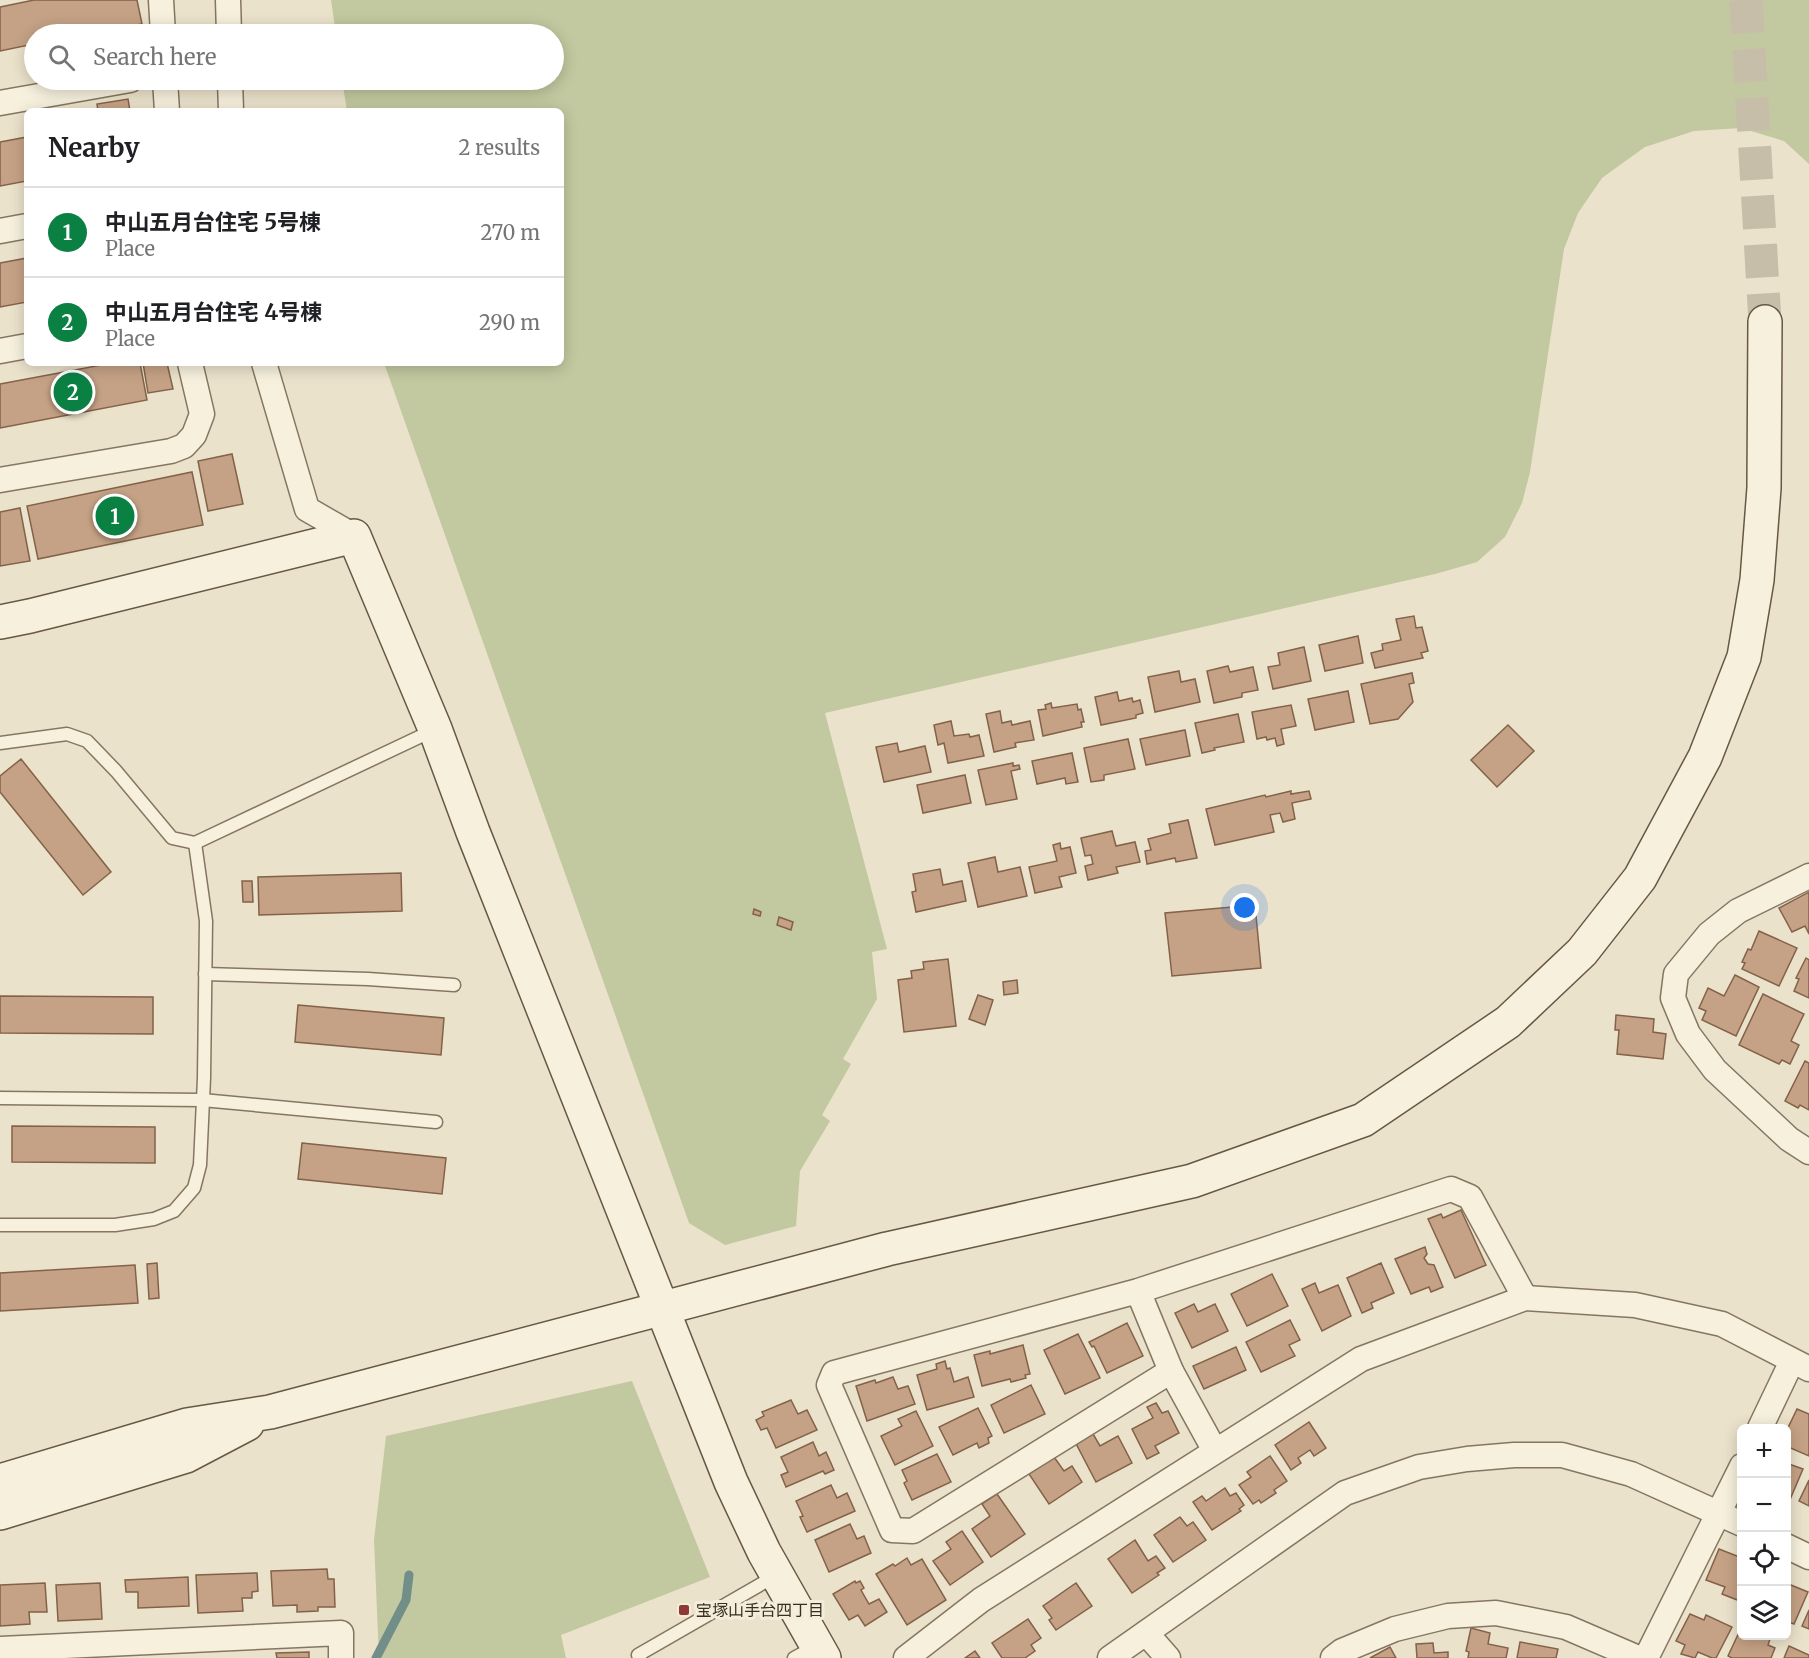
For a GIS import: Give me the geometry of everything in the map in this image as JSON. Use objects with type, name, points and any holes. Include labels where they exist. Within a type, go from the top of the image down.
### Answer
[{"type":"street","points":[[161,0],[162,24]]},
{"type":"street","points":[[228,0],[229,24]]},
{"type":"street","points":[[0,103],[73,90]]},
{"type":"street","points":[[166,90],[167,108]]},
{"type":"street","points":[[230,90],[231,108]]},
{"type":"street","points":[[0,231],[24,227]]},
{"type":"street","points":[[0,1481],[187,1425],[270,1412],[887,1249],[1192,1181],[1363,1120],[1508,1022],[1582,952],[1640,878],[1705,757],[1744,657],[1757,580],[1763,499],[1765,322]]},
{"type":"street","points":[[0,351],[24,347]]},
{"type":"street","points":[[0,480],[171,451],[184,446],[194,435],[202,414],[191,366]]},
{"type":"street","points":[[265,366],[306,509],[354,536],[435,729],[473,832],[731,1482],[777,1575],[811,1654]]},
{"type":"street","points":[[0,622],[354,536]]},
{"type":"street","points":[[1809,876],[1738,911],[1709,934],[1676,975],[1673,998],[1688,1034],[1714,1070],[1789,1139],[1809,1152]]},
{"type":"street","points":[[1171,1371],[913,1531],[892,1530],[829,1385],[834,1373],[1138,1291],[1451,1189],[1470,1197],[1525,1298]]},
{"type":"street","points":[[1138,1291],[1171,1371],[1215,1451]]},
{"type":"street","points":[[906,1658],[981,1600],[1361,1359],[1525,1298],[1635,1305],[1722,1324],[1801,1365],[1763,1424]]},
{"type":"street","points":[[0,1513],[186,1456],[270,1412]]},
{"type":"street","points":[[1110,1658],[1345,1493],[1419,1467],[1467,1459],[1514,1455],[1562,1455],[1631,1474],[1737,1522]]},
{"type":"street","points":[[1646,1658],[1737,1476]]},
{"type":"street","points":[[1791,1548],[1809,1557]]},
{"type":"street","points":[[1333,1658],[1342,1651],[1395,1629],[1448,1616],[1496,1614],[1566,1627],[1638,1658]]},
{"type":"street","points":[[0,1649],[341,1633],[341,1658]]},
{"type":"street","points":[[1146,1633],[1168,1658]]},
{"type":"lane","points":[[0,743],[67,734],[87,741],[116,771],[172,838],[195,843],[435,729]]},
{"type":"lane","points":[[0,1225],[115,1225],[154,1219],[174,1211],[194,1188],[200,1165],[206,921],[195,843]]},
{"type":"lane","points":[[205,974],[368,979],[454,985]]},
{"type":"lane","points":[[0,1098],[202,1100],[436,1122]]},
{"type":"lane","points":[[640,1658],[639,1655],[777,1575]]},
{"type":"green space","points":[[331,0],[1809,0],[1809,164],[1784,141],[1741,128],[1694,131],[1645,147],[1602,178],[1578,213],[1564,249],[1530,472],[1522,503],[1505,537],[1477,562],[1435,574],[825,713],[887,949],[872,952],[877,999],[843,1059],[851,1064],[822,1115],[830,1121],[800,1171],[796,1226],[725,1245],[689,1223],[385,366],[564,366],[564,108],[347,108],[344,90],[564,90],[564,24],[335,24]]},
{"type":"green space","points":[[632,1381],[710,1577],[561,1635],[566,1658],[379,1658],[374,1540],[386,1436]]},
{"type":"building","points":[[34,0],[137,0],[142,24],[24,24],[24,46],[0,51],[0,7]]},
{"type":"building","points":[[128,99],[130,108],[98,108],[97,104]]},
{"type":"building","points":[[24,138],[24,182],[0,186],[0,142]]},
{"type":"building","points":[[24,259],[24,303],[0,307],[0,263]]},
{"type":"building","points":[[96,366],[141,366],[147,400],[0,428],[0,384]]},
{"type":"building","points":[[144,366],[168,366],[173,389],[148,393]]},
{"type":"building","points":[[232,454],[243,504],[208,511],[198,461]]},
{"type":"building","points":[[192,472],[203,525],[38,559],[27,506]]},
{"type":"building","points":[[20,508],[30,561],[0,566],[0,512]]},
{"type":"building","points":[[1414,616],[1416,628],[1422,627],[1428,651],[1421,653],[1423,658],[1375,668],[1371,653],[1383,650],[1382,644],[1401,640],[1396,619]]},
{"type":"building","points":[[1358,636],[1363,663],[1325,671],[1319,645]]},
{"type":"building","points":[[1304,647],[1311,681],[1273,689],[1268,667],[1280,665],[1278,653]]},
{"type":"building","points":[[1228,666],[1230,672],[1253,667],[1258,690],[1242,693],[1242,697],[1214,703],[1207,671]]},
{"type":"building","points":[[1179,671],[1181,682],[1195,679],[1200,702],[1155,712],[1148,677]]},
{"type":"building","points":[[1412,673],[1414,683],[1409,684],[1413,702],[1398,719],[1370,724],[1361,684]]},
{"type":"building","points":[[1348,691],[1354,722],[1315,730],[1308,699]]},
{"type":"building","points":[[1117,692],[1119,701],[1132,698],[1133,702],[1140,700],[1143,713],[1136,715],[1136,718],[1101,725],[1095,697]]},
{"type":"building","points":[[1051,703],[1052,708],[1077,704],[1078,710],[1081,709],[1084,722],[1081,722],[1082,727],[1043,736],[1038,710],[1046,709],[1045,705]]},
{"type":"building","points":[[1291,705],[1296,726],[1281,729],[1284,744],[1277,746],[1275,738],[1257,739],[1252,712]]},
{"type":"building","points":[[1000,711],[1002,723],[1011,721],[1012,725],[1030,721],[1034,740],[1015,743],[1016,747],[994,752],[986,714]]},
{"type":"building","points":[[1238,714],[1244,742],[1202,753],[1195,723]]},
{"type":"building","points":[[951,721],[954,736],[979,735],[984,756],[948,763],[944,743],[938,745],[934,725]]},
{"type":"building","points":[[1508,725],[1534,751],[1497,787],[1471,760]]},
{"type":"building","points":[[1185,730],[1190,756],[1146,765],[1140,739]]},
{"type":"building","points":[[1128,739],[1135,769],[1104,775],[1104,780],[1091,782],[1084,748]]},
{"type":"building","points":[[897,743],[899,752],[925,746],[931,772],[884,782],[876,747]]},
{"type":"building","points":[[1072,753],[1078,782],[1066,784],[1065,778],[1037,784],[1032,761]]},
{"type":"building","points":[[21,759],[111,872],[83,895],[0,792],[0,776]]},
{"type":"building","points":[[1013,763],[1013,766],[1019,765],[1020,769],[1011,771],[1017,799],[986,805],[978,770]]},
{"type":"building","points":[[965,775],[971,803],[923,813],[917,785]]},
{"type":"building","points":[[1291,791],[1291,794],[1309,791],[1311,799],[1292,803],[1295,819],[1283,822],[1280,813],[1270,815],[1274,832],[1215,845],[1206,809]]},
{"type":"building","points":[[1188,820],[1197,858],[1176,862],[1175,858],[1147,864],[1145,851],[1151,850],[1148,839],[1171,833],[1169,824]]},
{"type":"building","points":[[1112,831],[1116,846],[1135,842],[1140,862],[1116,867],[1118,873],[1088,880],[1085,866],[1093,864],[1091,855],[1085,856],[1081,838]]},
{"type":"building","points":[[1060,843],[1061,849],[1070,847],[1076,873],[1059,877],[1062,887],[1035,893],[1029,867],[1057,861],[1053,845]]},
{"type":"building","points":[[995,857],[998,872],[1020,867],[1027,896],[978,907],[968,863]]},
{"type":"building","points":[[940,869],[943,885],[962,881],[966,901],[916,912],[912,892],[916,891],[913,874]]},
{"type":"building","points":[[401,873],[402,911],[259,915],[258,877]]},
{"type":"building","points":[[242,881],[252,881],[253,902],[243,902]]},
{"type":"building","points":[[1809,892],[1809,934],[1805,926],[1792,932],[1779,908]]},
{"type":"building","points":[[1255,905],[1261,968],[1172,976],[1165,913]]},
{"type":"building","points":[[754,909],[761,912],[760,916],[753,914]]},
{"type":"building","points":[[779,917],[793,922],[791,930],[777,925]]},
{"type":"building","points":[[1759,931],[1797,948],[1779,986],[1742,969],[1745,963],[1742,962],[1748,949],[1751,950]]},
{"type":"building","points":[[1806,958],[1809,960],[1809,998],[1794,991],[1799,979],[1796,978]]},
{"type":"building","points":[[948,959],[956,1026],[904,1032],[898,980],[912,978],[911,971],[924,969],[923,962]]},
{"type":"building","points":[[1735,975],[1759,987],[1736,1036],[1702,1020],[1706,1011],[1699,1008],[1708,988],[1724,996]]},
{"type":"building","points":[[1017,980],[1018,993],[1004,995],[1003,982]]},
{"type":"building","points":[[1763,994],[1804,1014],[1791,1041],[1799,1045],[1790,1064],[1782,1060],[1779,1064],[1739,1045]]},
{"type":"building","points":[[978,995],[993,1000],[985,1025],[969,1019]]},
{"type":"building","points":[[0,996],[153,997],[153,1034],[0,1033]]},
{"type":"building","points":[[298,1005],[444,1018],[441,1055],[295,1042]]},
{"type":"building","points":[[1616,1015],[1654,1019],[1653,1032],[1666,1034],[1663,1059],[1617,1054],[1619,1030],[1615,1030]]},
{"type":"building","points":[[1805,1061],[1809,1063],[1809,1110],[1800,1105],[1798,1108],[1785,1101]]},
{"type":"building","points":[[12,1126],[155,1127],[155,1163],[12,1162]]},
{"type":"building","points":[[302,1143],[446,1158],[442,1194],[298,1179]]},
{"type":"building","points":[[1461,1210],[1486,1265],[1455,1278],[1428,1219],[1441,1214],[1443,1218]]},
{"type":"building","points":[[1425,1247],[1427,1254],[1424,1258],[1428,1264],[1434,1265],[1443,1287],[1431,1292],[1429,1287],[1411,1294],[1395,1259]]},
{"type":"building","points":[[157,1263],[159,1298],[149,1299],[147,1264]]},
{"type":"building","points":[[1381,1263],[1394,1293],[1371,1303],[1373,1308],[1362,1313],[1347,1278]]},
{"type":"building","points":[[135,1265],[138,1303],[0,1311],[0,1273]]},
{"type":"building","points":[[1272,1274],[1288,1306],[1247,1326],[1231,1294]]},
{"type":"building","points":[[1315,1283],[1319,1293],[1338,1285],[1351,1316],[1322,1331],[1302,1289]]},
{"type":"building","points":[[1194,1304],[1198,1312],[1215,1304],[1228,1331],[1192,1348],[1175,1313]]},
{"type":"building","points":[[1290,1320],[1300,1340],[1289,1345],[1295,1356],[1261,1372],[1246,1342]]},
{"type":"building","points":[[1127,1323],[1143,1356],[1107,1373],[1094,1346],[1092,1347],[1089,1342]]},
{"type":"building","points":[[1078,1334],[1100,1378],[1065,1394],[1044,1350]]},
{"type":"building","points":[[1023,1345],[1030,1374],[1025,1375],[1026,1378],[1011,1382],[1010,1379],[982,1386],[974,1355],[990,1351],[990,1354]]},
{"type":"building","points":[[1236,1347],[1246,1370],[1204,1389],[1193,1366]]},
{"type":"building","points":[[945,1361],[947,1369],[950,1368],[954,1382],[968,1377],[974,1397],[927,1410],[917,1375],[937,1369],[936,1364]]},
{"type":"building","points":[[893,1377],[898,1389],[908,1386],[915,1404],[867,1421],[856,1386],[875,1380],[876,1383]]},
{"type":"building","points":[[1031,1385],[1045,1414],[1004,1433],[991,1405]]},
{"type":"building","points":[[791,1400],[798,1414],[807,1410],[817,1430],[776,1448],[767,1428],[761,1430],[756,1420],[764,1416],[762,1412]]},
{"type":"building","points":[[1156,1403],[1162,1413],[1168,1411],[1179,1433],[1155,1446],[1159,1453],[1147,1459],[1132,1429],[1153,1418],[1147,1407]]},
{"type":"building","points":[[978,1408],[992,1436],[988,1438],[989,1443],[979,1448],[977,1443],[953,1455],[939,1427]]},
{"type":"building","points":[[1797,1409],[1809,1414],[1809,1456],[1791,1448],[1790,1424]]},
{"type":"building","points":[[916,1411],[933,1446],[895,1465],[881,1436],[902,1426],[898,1419]]},
{"type":"building","points":[[1309,1422],[1326,1448],[1314,1456],[1310,1450],[1298,1458],[1301,1463],[1291,1470],[1275,1445]]},
{"type":"building","points":[[1089,1427],[1100,1446],[1118,1436],[1132,1463],[1096,1482],[1072,1436]]},
{"type":"building","points":[[813,1442],[819,1456],[826,1452],[834,1470],[825,1474],[823,1471],[786,1487],[781,1475],[788,1472],[781,1457]]},
{"type":"building","points":[[937,1454],[951,1482],[912,1500],[904,1483],[907,1481],[902,1470]]},
{"type":"building","points":[[1270,1456],[1287,1481],[1274,1490],[1276,1493],[1261,1503],[1259,1500],[1253,1504],[1239,1485],[1251,1477],[1247,1472]]},
{"type":"building","points":[[1054,1457],[1064,1471],[1072,1466],[1082,1482],[1049,1504],[1029,1474]]},
{"type":"building","points":[[1791,1465],[1803,1469],[1791,1497]]},
{"type":"building","points":[[1809,1480],[1809,1506],[1799,1501]]},
{"type":"building","points":[[831,1485],[837,1498],[847,1493],[855,1511],[807,1532],[796,1501]]},
{"type":"building","points":[[1225,1488],[1230,1496],[1236,1493],[1244,1505],[1239,1509],[1241,1511],[1212,1530],[1193,1502],[1202,1496],[1206,1501]]},
{"type":"building","points":[[997,1494],[1025,1534],[991,1557],[972,1529],[990,1516],[982,1504]]},
{"type":"building","points":[[1180,1517],[1187,1526],[1193,1522],[1206,1540],[1173,1562],[1154,1535]]},
{"type":"building","points":[[850,1524],[857,1539],[864,1536],[871,1553],[829,1572],[815,1540]]},
{"type":"building","points":[[962,1531],[983,1562],[950,1585],[933,1561],[951,1549],[946,1542]]},
{"type":"building","points":[[1135,1540],[1148,1561],[1156,1556],[1165,1568],[1157,1573],[1159,1575],[1132,1593],[1108,1559]]},
{"type":"building","points":[[1719,1549],[1737,1556],[1737,1600],[1722,1594],[1725,1587],[1706,1580]]},
{"type":"building","points":[[907,1558],[911,1565],[922,1559],[946,1600],[907,1625],[876,1574]]},
{"type":"building","points":[[327,1569],[328,1579],[334,1579],[335,1607],[318,1607],[318,1611],[297,1612],[297,1605],[273,1606],[271,1571]]},
{"type":"building","points":[[257,1573],[258,1591],[252,1592],[252,1598],[242,1598],[243,1611],[198,1613],[196,1575]]},
{"type":"building","points":[[188,1577],[189,1606],[138,1608],[138,1592],[126,1592],[125,1580]]},
{"type":"building","points":[[855,1581],[856,1583],[860,1581],[864,1588],[861,1590],[869,1604],[879,1599],[887,1612],[865,1626],[858,1615],[849,1620],[833,1594]]},
{"type":"building","points":[[45,1583],[47,1612],[29,1612],[30,1624],[0,1626],[0,1585]]},
{"type":"building","points":[[100,1583],[102,1619],[58,1621],[56,1585]]},
{"type":"building","points":[[1076,1583],[1092,1606],[1056,1630],[1049,1620],[1052,1618],[1043,1606]]},
{"type":"building","points":[[1791,1585],[1808,1592],[1794,1624],[1791,1623]]},
{"type":"building","points":[[1809,1610],[1809,1629],[1802,1626]]},
{"type":"building","points":[[1690,1614],[1704,1620],[1706,1615],[1732,1627],[1716,1658],[1698,1652],[1695,1658],[1681,1654],[1685,1645],[1676,1641]]},
{"type":"building","points":[[1028,1619],[1041,1638],[1031,1645],[1035,1651],[1025,1658],[1002,1658],[992,1643]]},
{"type":"building","points":[[1471,1628],[1490,1633],[1488,1644],[1508,1648],[1506,1658],[1468,1658],[1469,1652],[1466,1651]]},
{"type":"building","points":[[1737,1637],[1737,1640],[1770,1640],[1768,1645],[1775,1648],[1771,1658],[1732,1658],[1728,1656]]},
{"type":"building","points":[[1520,1642],[1558,1649],[1556,1658],[1517,1658]]},
{"type":"building","points":[[1433,1643],[1434,1653],[1448,1652],[1448,1658],[1417,1658],[1416,1644]]},
{"type":"building","points":[[1789,1646],[1809,1655],[1809,1658],[1784,1658]]},
{"type":"building","points":[[1390,1647],[1396,1658],[1370,1658]]},
{"type":"building","points":[[975,1651],[980,1658],[965,1658]]},
{"type":"building","points":[[309,1652],[309,1658],[277,1658],[276,1653]]},
{"type":"waterway","points":[[376,1658],[406,1600],[409,1575]]},
{"type":"tunnel","points":[[1746,0],[1765,322]]},
{"type":"place","name":"中山五月台住宅 4号棟","points":[[73,392]]},
{"type":"place","name":"中山五月台住宅 5号棟","points":[[115,516]]},
{"type":"place","name":"宝塚山手台四丁目","points":[[684,1610]]}]
